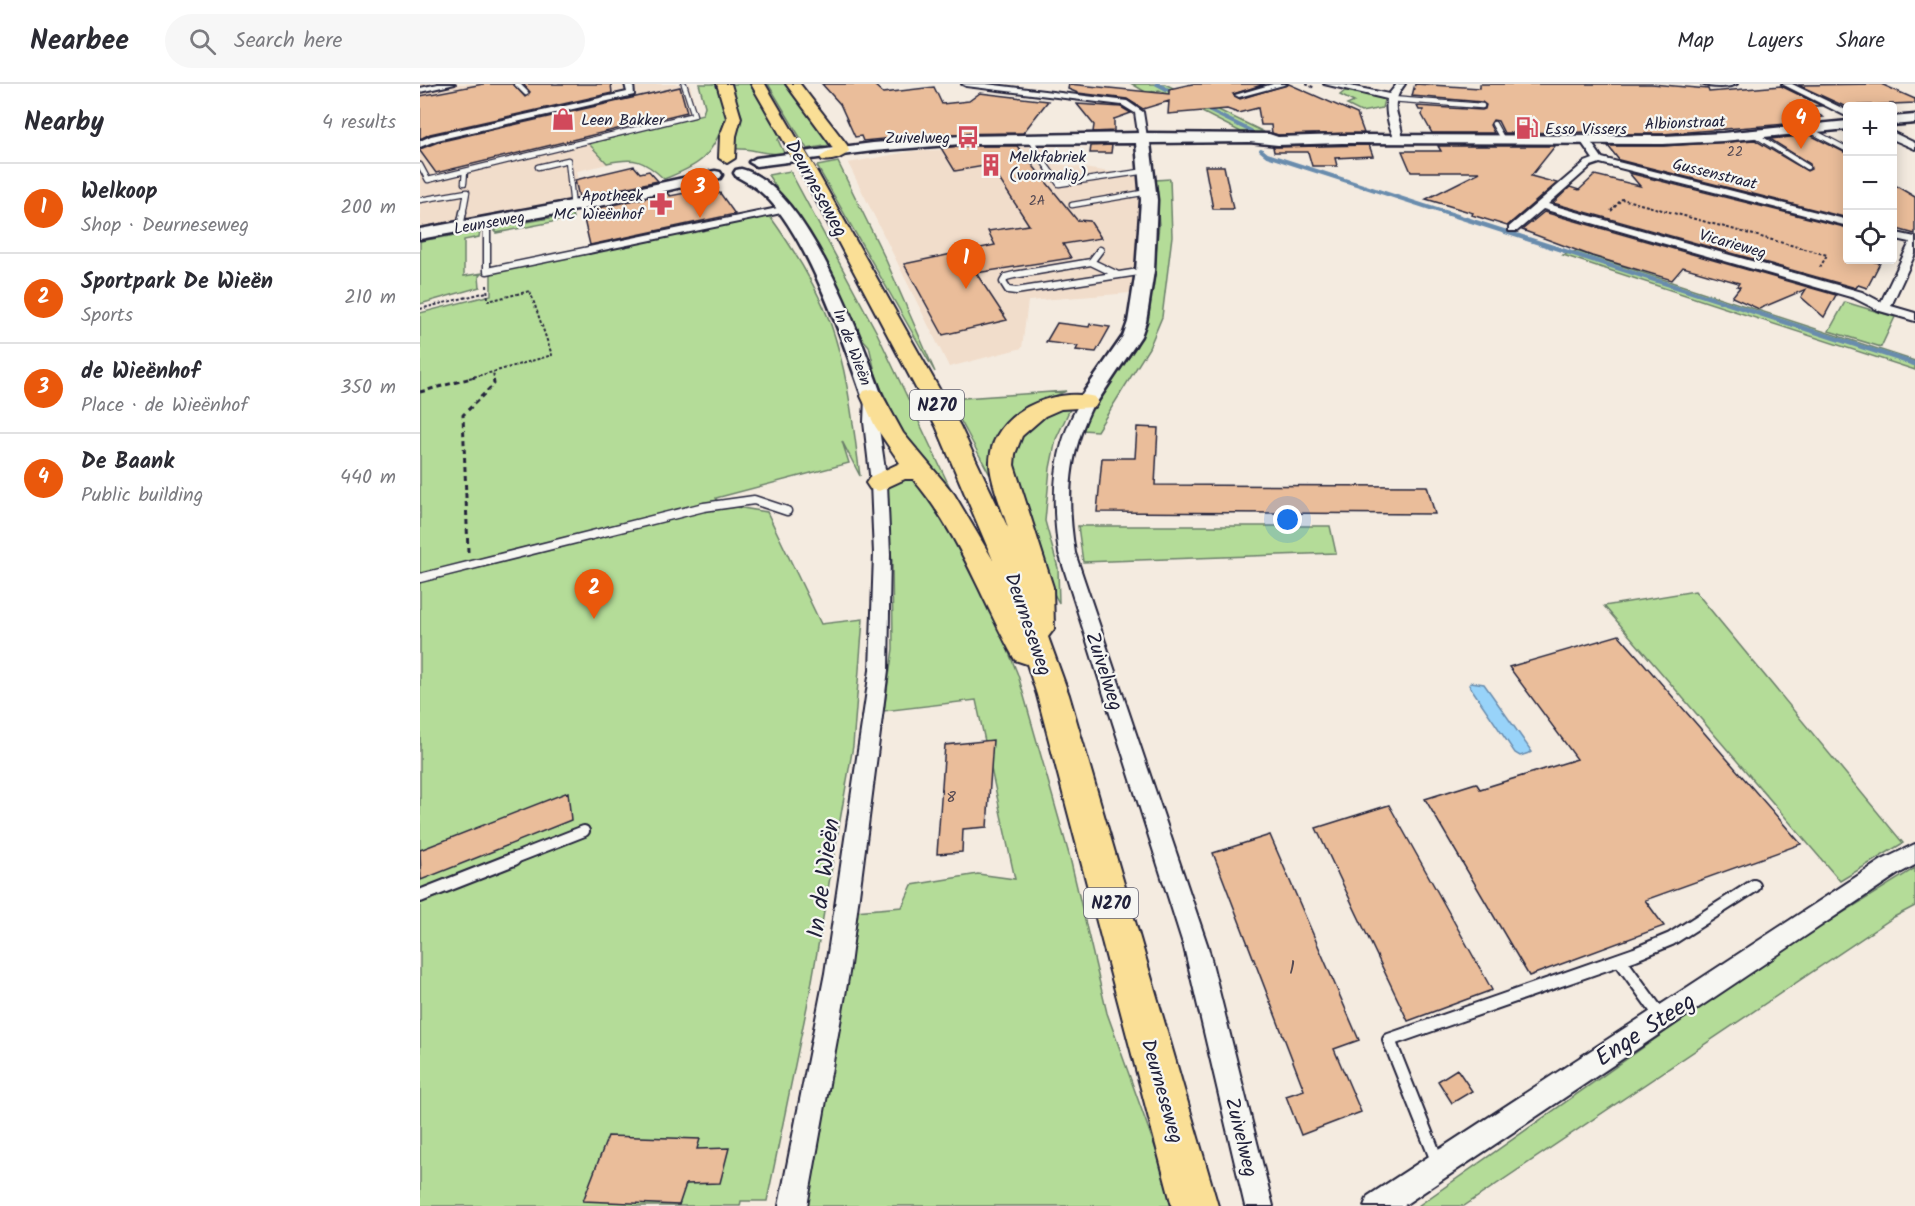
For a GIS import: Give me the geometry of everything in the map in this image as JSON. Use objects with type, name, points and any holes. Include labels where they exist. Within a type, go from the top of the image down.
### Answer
[{"type":"main road","points":[[724,84],[734,118],[728,136],[727,158]]},
{"type":"main road","name":"Deurneseweg","points":[[758,84],[809,172],[948,426],[999,540],[1053,695],[1195,1206]]},
{"type":"main road","points":[[793,84],[834,154]]},
{"type":"main road","points":[[1897,121],[1915,119]]},
{"type":"main road","name":"Albionstraat","points":[[1142,140],[1189,142],[1210,139],[1278,141],[1693,139],[1843,126]]},
{"type":"main road","points":[[750,168],[747,158],[727,158],[712,163],[711,172],[750,168],[895,146],[961,140],[1082,139],[1100,142],[1142,140]]},
{"type":"main road","name":"Zuivelweg","points":[[1087,402],[1132,336],[1140,307],[1148,192],[1142,140]]},
{"type":"main road","name":"In de Wieën","points":[[750,168],[760,182],[787,209],[843,316],[872,396]]},
{"type":"main road","name":"Leunseweg","points":[[420,234],[573,207],[664,187],[711,172]]},
{"type":"main road","name":"N270","points":[[872,396],[884,423],[919,471],[950,507],[975,552],[1007,621],[1053,695]]},
{"type":"main road","name":"N270","points":[[1039,650],[1039,587],[1002,465],[1002,456],[1008,438],[1026,418],[1059,403],[1087,402]]},
{"type":"main road","points":[[879,483],[900,471],[919,471]]},
{"type":"street","points":[[420,90],[449,84]]},
{"type":"street","points":[[420,144],[434,138],[631,93],[629,84]]},
{"type":"street","points":[[966,84],[1124,103],[1139,112],[1142,140]]},
{"type":"street","points":[[1239,95],[1283,84]]},
{"type":"street","points":[[1397,141],[1389,111],[1391,98],[1401,84]]},
{"type":"street","points":[[1706,84],[1733,84]]},
{"type":"street","points":[[1786,84],[1843,112]]},
{"type":"street","points":[[1325,87],[1333,94],[1347,86],[1391,98]]},
{"type":"street","points":[[1897,137],[1915,146]]},
{"type":"street","points":[[1513,229],[1588,164],[1599,160],[1585,140]]},
{"type":"street","name":"Gussenstraat","points":[[1599,160],[1843,222]]},
{"type":"street","name":"Vicarieweg","points":[[1541,205],[1812,282],[1915,317]]},
{"type":"street","points":[[589,250],[787,209]]},
{"type":"street","points":[[1884,308],[1915,241],[1897,236]]},
{"type":"street","name":"In de Wieën","points":[[793,1206],[837,973],[879,670],[882,554],[879,483],[871,422],[872,396]]},
{"type":"street","name":"Zuivelweg","points":[[1087,402],[1069,441],[1062,468],[1060,516],[1067,553],[1196,947],[1259,1206]]},
{"type":"street","name":"Enge Steeg","points":[[1378,1206],[1890,867],[1915,854]]},
{"type":"lane","points":[[518,84],[526,93]]},
{"type":"lane","points":[[428,180],[694,115],[684,84]]},
{"type":"lane","points":[[1391,98],[1482,106]]},
{"type":"lane","points":[[1494,124],[1503,140]]},
{"type":"lane","points":[[1808,129],[1843,147]]},
{"type":"lane","points":[[1754,134],[1807,167]]},
{"type":"lane","points":[[1032,139],[1038,154],[1059,184],[1146,171]]},
{"type":"lane","points":[[538,167],[568,160],[573,207]]},
{"type":"lane","points":[[420,165],[430,189]]},
{"type":"lane","points":[[464,183],[465,171]]},
{"type":"lane","points":[[420,200],[467,192],[460,227]]},
{"type":"lane","points":[[1072,205],[1148,192]]},
{"type":"lane","points":[[488,222],[487,271],[589,250]]},
{"type":"lane","points":[[1091,262],[1100,250]]},
{"type":"lane","points":[[1118,275],[1091,262],[1014,275],[1003,282],[1008,290],[1016,291],[1144,271]]},
{"type":"lane","points":[[420,578],[704,507],[754,500],[787,512]]},
{"type":"lane","points":[[420,896],[584,831]]},
{"type":"lane","points":[[1439,1165],[1389,1040],[1620,960],[1671,939],[1754,886]]},
{"type":"lane","points":[[1620,960],[1662,1018]]},
{"type":"path","points":[[1600,222],[1622,199],[1827,255],[1812,282]]},
{"type":"path","points":[[420,392],[552,355],[530,291],[488,301],[487,271]]},
{"type":"path","points":[[420,309],[487,292]]},
{"type":"path","points":[[469,565],[463,415],[494,384],[493,372]]},
{"type":"shaded area","points":[[420,84],[690,84],[697,118],[592,144],[608,164],[577,171],[582,200],[420,227]]},
{"type":"shaded area","points":[[1048,146],[1057,164],[1137,176],[1141,228],[1131,293],[1028,301],[1022,348],[949,367],[848,163],[913,151]]},
{"type":"green space","points":[[699,84],[718,84],[728,117],[711,149],[690,168],[664,179],[645,164],[632,160],[607,163],[589,144],[703,114],[705,106]]},
{"type":"green space","points":[[729,84],[752,84],[780,137],[778,140],[784,153],[732,149],[742,116]]},
{"type":"green space","points":[[768,84],[786,84],[830,145],[807,149]]},
{"type":"green space","points":[[1132,84],[1165,84],[1264,132],[1241,132],[1159,90],[1147,93]]},
{"type":"green space","points":[[1345,91],[1380,97],[1384,100],[1382,108],[1361,112],[1347,105],[1354,102],[1340,95]]},
{"type":"green space","points":[[838,162],[885,258],[935,372],[817,166]]},
{"type":"green space","points":[[790,171],[876,331],[962,513],[911,450],[877,380],[869,346],[854,329],[788,205],[768,175]]},
{"type":"green space","points":[[1170,179],[1172,236],[1162,317],[1149,348],[1097,431],[1082,430],[1097,401],[1137,346],[1149,315],[1159,225],[1155,180]]},
{"type":"green space","points":[[572,214],[573,218],[496,233],[496,230],[494,231],[494,228]]},
{"type":"green space","points":[[769,215],[803,267],[830,322],[846,379],[860,476],[842,441],[849,463],[716,498],[721,509],[736,507],[767,512],[821,624],[863,619],[853,746],[810,992],[767,1201],[741,1201],[740,1206],[420,1206],[420,313],[491,295],[491,273]]},
{"type":"green space","points":[[480,231],[479,237],[464,240],[464,276],[482,273],[479,276],[480,287],[420,304],[420,241]]},
{"type":"green space","points":[[1576,251],[1915,361],[1915,370],[1563,255]]},
{"type":"green space","points":[[1845,302],[1895,317],[1881,347],[1829,331]]},
{"type":"green space","points":[[1066,391],[1022,412],[1003,426],[991,446],[990,475],[949,399]]},
{"type":"green space","points":[[1070,409],[1056,439],[1050,468],[1045,521],[1058,568],[1059,603],[1046,579],[1011,459],[1023,429],[1053,410]]},
{"type":"green space","points":[[905,477],[922,481],[986,596],[1018,675],[1070,858],[1107,1013],[1160,1161],[1172,1206],[807,1206],[855,911],[902,907],[912,885],[978,874],[1015,879],[976,700],[884,711],[893,649],[892,561],[884,488]]},
{"type":"green space","points":[[1078,526],[1330,526],[1336,553],[1083,562]]},
{"type":"green space","points":[[1695,591],[1903,843],[1840,881],[1604,606]]},
{"type":"green space","points":[[1915,868],[1915,906],[1894,917],[1464,1206],[1418,1206],[1770,958]]},
{"type":"water","points":[[1471,682],[1484,684],[1532,752],[1520,756],[1515,753],[1469,685]]},
{"type":"building","points":[[483,84],[513,84],[525,97],[530,92],[523,84],[611,84],[612,93],[430,134],[420,139],[420,96]]},
{"type":"building","points":[[822,84],[873,84],[883,93],[934,87],[942,104],[969,101],[980,93],[1048,101],[1023,133],[934,134],[863,141],[861,136],[855,137],[840,104]]},
{"type":"building","points":[[1069,84],[1169,94],[1169,89],[1192,84],[1265,84],[1233,94],[1240,99],[1289,84],[1357,114],[1364,133],[1278,135],[1272,133],[1271,125],[1261,125],[1258,108],[1238,113],[1227,109],[1168,114],[1169,101],[1143,109],[1127,99],[1078,93],[1068,89]]},
{"type":"building","points":[[1415,84],[1480,88],[1480,84],[1652,84],[1708,89],[1709,92],[1781,86],[1822,106],[1802,106],[1823,117],[1806,119],[1811,122],[1663,134],[1504,133],[1498,121],[1493,120],[1490,125],[1494,133],[1432,133],[1422,115],[1423,110],[1419,110],[1417,106],[1482,110],[1486,105],[1482,102],[1412,96]]},
{"type":"building","points":[[1881,84],[1915,99],[1915,103],[1843,102],[1843,106],[1798,85]]},
{"type":"building","points":[[680,87],[687,112],[436,173],[420,151],[438,142]]},
{"type":"building","points":[[1077,104],[1121,107],[1131,113],[1114,119],[1114,131],[1093,132],[1094,125]]},
{"type":"building","points":[[1810,135],[1843,152],[1843,217],[1619,160],[1608,146],[1663,146],[1755,140],[1807,171],[1811,169],[1810,164],[1770,139]]},
{"type":"building","points":[[1112,145],[1111,153],[1090,153],[1091,146]]},
{"type":"building","points":[[1369,145],[1373,156],[1335,158],[1337,166],[1312,166],[1308,152],[1274,152],[1273,147]]},
{"type":"building","points":[[1017,146],[1077,220],[1090,221],[1101,238],[1063,244],[1071,258],[976,273],[1007,320],[943,335],[904,264],[995,245],[988,231],[1029,225],[990,165],[955,171],[941,148]]},
{"type":"building","points":[[1438,146],[1555,146],[1531,176],[1557,183],[1507,226],[1426,199],[1480,172],[1411,172],[1402,151],[1441,151]]},
{"type":"building","points":[[634,166],[640,173],[649,171],[658,181],[579,197],[575,180]]},
{"type":"building","points":[[1205,166],[1224,166],[1233,209],[1213,209]]},
{"type":"building","points":[[1629,173],[1843,227],[1843,264],[1879,264],[1867,288],[1858,285],[1856,288],[1553,203],[1570,187],[1579,190],[1595,175],[1640,186]]},
{"type":"building","points":[[1897,186],[1915,197],[1915,234],[1897,229]]},
{"type":"building","points":[[711,188],[715,193],[720,193],[735,214],[590,245],[582,211],[667,193],[670,196]]},
{"type":"building","points":[[1544,212],[1836,295],[1824,317],[1801,297],[1806,289],[1759,309],[1732,297],[1740,287],[1737,286],[1739,283],[1683,267],[1672,280],[1592,256],[1522,230]]},
{"type":"building","points":[[1057,323],[1110,327],[1096,352],[1076,350],[1078,346],[1046,342]]},
{"type":"building","points":[[1137,427],[1158,428],[1155,485],[1427,486],[1435,514],[1097,512],[1102,458],[1135,458]]},
{"type":"building","points":[[1619,635],[1801,844],[1645,900],[1664,926],[1529,976],[1425,799],[1476,783],[1480,789],[1577,759],[1509,667]]},
{"type":"building","points":[[993,740],[987,827],[963,829],[962,852],[937,854],[945,745]]},
{"type":"building","points":[[568,792],[571,820],[421,880],[420,850]]},
{"type":"building","points":[[1389,805],[1492,990],[1408,1021],[1316,828]]},
{"type":"building","points":[[1270,835],[1359,1040],[1334,1049],[1361,1112],[1301,1135],[1286,1096],[1304,1090],[1213,853]]},
{"type":"building","points":[[1457,1069],[1472,1091],[1452,1103],[1438,1081]]},
{"type":"building","points":[[608,1136],[700,1139],[697,1149],[729,1148],[720,1183],[686,1184],[679,1205],[583,1201]]},
{"type":"waterway","points":[[1157,84],[1176,94]]},
{"type":"waterway","points":[[1202,107],[1251,131]]},
{"type":"waterway","points":[[1261,150],[1267,155],[1449,214]]},
{"type":"waterway","points":[[1444,212],[1915,364]]},
{"type":"place","name":"Leen Bakker","points":[[563,119]]},
{"type":"place","name":"Esso Vissers","points":[[1527,128]]},
{"type":"place","name":"Zuivelweg","points":[[968,137]]},
{"type":"place","name":"De Baank","points":[[1801,149]]},
{"type":"place","name":"Melkfabriek (voormalig)","points":[[991,165]]},
{"type":"place","name":"Apotheek MC Wieënhof","points":[[661,204]]},
{"type":"place","name":"de Wieënhof","points":[[700,218]]},
{"type":"place","name":"Welkoop","points":[[966,289]]},
{"type":"place","name":"Sportpark De Wieën","points":[[594,619]]}]
